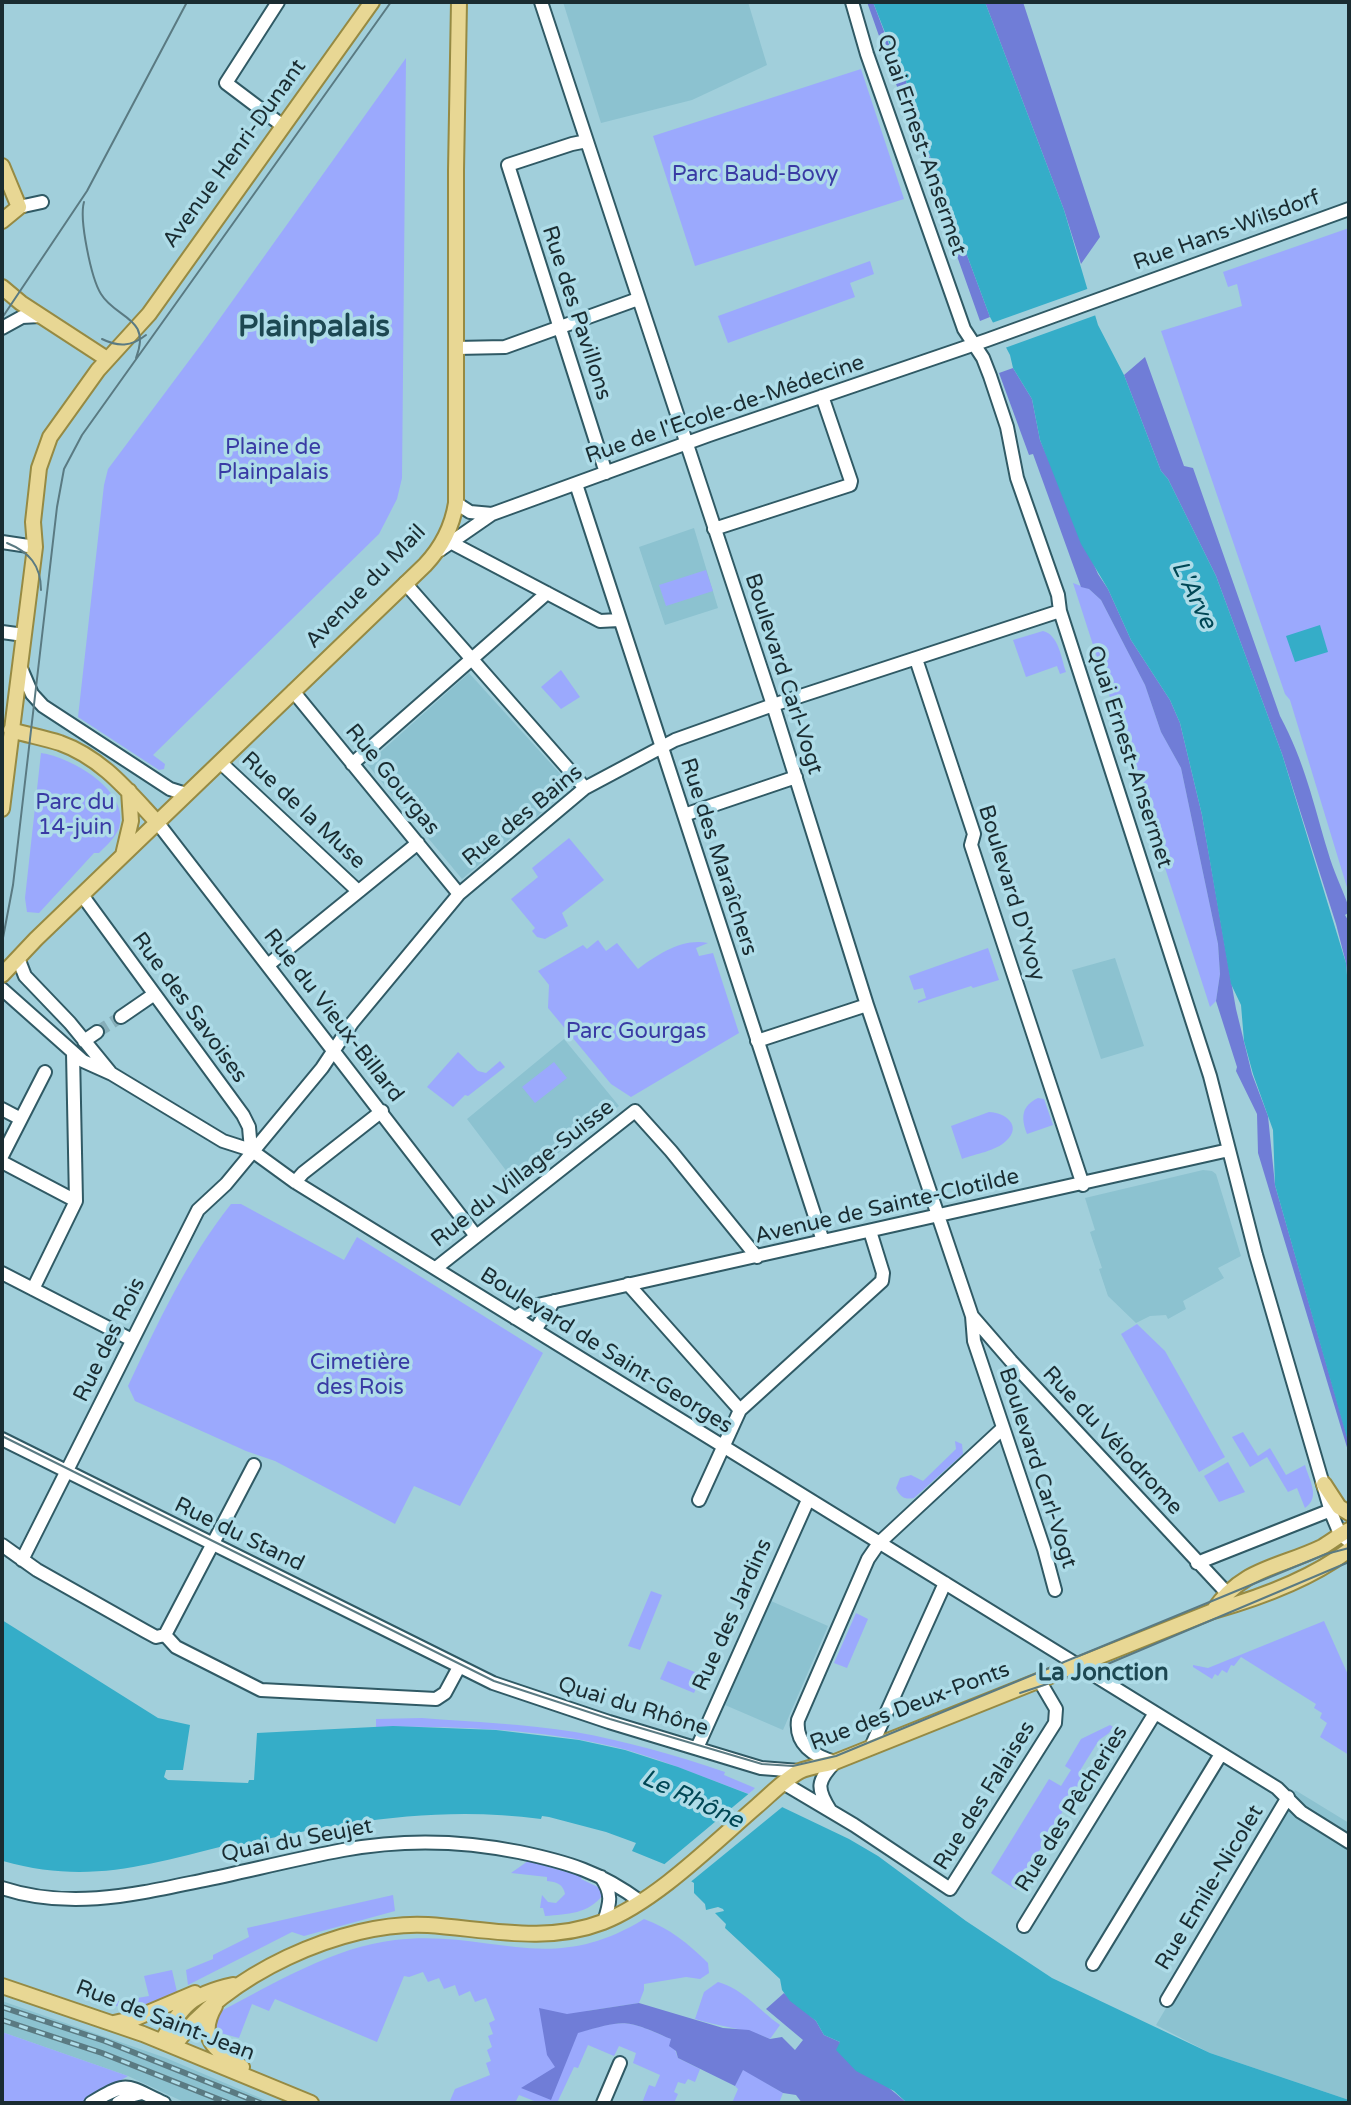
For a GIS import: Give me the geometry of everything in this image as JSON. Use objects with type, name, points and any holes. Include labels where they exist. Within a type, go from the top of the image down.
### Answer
[{"type":"main road","name":"Avenue Henri-Dunant","points":[[2,809],[7,729],[24,635],[35,547],[33,522],[43,450],[107,359],[134,331],[372,2]]},
{"type":"main road","name":"Avenue du Mail","points":[[2,975],[444,547],[456,503],[459,2]]},
{"type":"main road","points":[[2,166],[19,207],[2,221]]},
{"type":"main road","points":[[2,287],[40,316],[107,359]]},
{"type":"main road","points":[[7,729],[51,740],[104,767],[157,822]]},
{"type":"main road","points":[[123,855],[131,821],[129,791]]},
{"type":"main road","points":[[1324,1484],[1339,1507],[1349,1513]]},
{"type":"main road","points":[[1213,1611],[1226,1592],[1246,1577],[1346,1535]]},
{"type":"main road","name":"Rue des Deux-Ponts","points":[[800,1771],[835,1762],[1213,1611],[1241,1603],[1328,1566],[1349,1550]]},
{"type":"main road","points":[[113,2023],[136,2018],[188,1994],[212,1995],[317,1946],[374,1928],[425,1925],[538,1934],[575,1931],[604,1922],[658,1889],[800,1771]]},
{"type":"main road","name":"Rue de Saint-Jean","points":[[2,1986],[168,2043],[311,2103]]},
{"type":"main road","points":[[168,2043],[194,2019],[212,1995]]},
{"type":"main road","points":[[212,1995],[207,2020],[211,2043],[217,2051],[268,2085]]},
{"type":"street","points":[[278,2],[226,83],[283,126]]},
{"type":"street","name":"Boulevard Carl-Vogt","points":[[541,2],[773,705],[867,1005],[972,1316],[974,1341],[1055,1590]]},
{"type":"street","name":"Quai Ernest-Ansermet","points":[[852,2],[863,43],[959,315],[983,358],[1007,427],[1017,478],[1058,595],[1060,611],[1213,1089],[1259,1263],[1331,1510],[1346,1535]]},
{"type":"street","name":"Rue des Pavillons","points":[[587,141],[508,165],[606,473]]},
{"type":"street","points":[[19,207],[42,202]]},
{"type":"street","name":"Rue Hans-Wilsdorf","points":[[987,340],[1349,209]]},
{"type":"street","points":[[456,348],[494,349],[638,299]]},
{"type":"street","points":[[2,328],[12,321],[40,316]]},
{"type":"street","name":"Rue de l'Ecole-de-Médecine","points":[[444,547],[492,514],[685,443],[987,340]]},
{"type":"street","points":[[714,529],[850,485],[822,396]]},
{"type":"street","name":"Rue des Maraîchers","points":[[576,484],[823,1241]]},
{"type":"street","points":[[456,503],[470,512],[492,514]]},
{"type":"street","points":[[4,542],[35,547]]},
{"type":"street","points":[[444,547],[547,593],[600,621],[619,620]]},
{"type":"street","points":[[405,583],[585,788]]},
{"type":"street","points":[[352,764],[547,593]]},
{"type":"street","name":"Rue des Bains","points":[[251,1150],[272,1129],[335,1050],[352,1023],[459,894],[585,788],[661,745],[1060,611]]},
{"type":"street","points":[[2,632],[24,635]]},
{"type":"street","name":"Boulevard D'Yvoy","points":[[916,659],[974,834],[971,845],[1083,1185]]},
{"type":"street","points":[[20,666],[32,694],[43,706],[170,789],[186,794]]},
{"type":"street","name":"Rue Gourgas","points":[[293,691],[459,894]]},
{"type":"street","name":"Rue de la Muse","points":[[220,762],[358,891]]},
{"type":"street","points":[[684,815],[796,777]]},
{"type":"street","name":"Rue du Vieux-Billard","points":[[157,822],[476,1236]]},
{"type":"street","points":[[268,965],[418,843]]},
{"type":"street","name":"Rue des Savoises","points":[[82,895],[247,1121],[251,1150]]},
{"type":"street","points":[[18,958],[25,976],[112,1074]]},
{"type":"street","points":[[2,989],[73,1053],[91,1066],[112,1074]]},
{"type":"street","points":[[121,1017],[153,995]]},
{"type":"street","points":[[757,1041],[867,1005]]},
{"type":"street","points":[[84,1041],[97,1032]]},
{"type":"street","points":[[33,1289],[76,1201],[73,1053]]},
{"type":"street","points":[[45,1072],[2,1159],[76,1201]]},
{"type":"street","name":"Boulevard de Saint-Georges","points":[[112,1074],[223,1141],[251,1150],[295,1182],[1221,1754],[1288,1797],[1301,1812],[1349,1842]]},
{"type":"street","points":[[2,1109],[21,1119]]},
{"type":"street","points":[[295,1182],[382,1111]]},
{"type":"street","name":"Rue du Village-Suisse","points":[[436,1268],[635,1111],[757,1257]]},
{"type":"street","name":"Rue des Rois","points":[[22,1560],[202,1206],[226,1184],[251,1150]]},
{"type":"street","name":"Avenue de Sainte-Clotilde","points":[[515,1318],[533,1306],[554,1301],[1229,1150]]},
{"type":"street","points":[[699,1500],[740,1410],[882,1281],[883,1273],[870,1231]]},
{"type":"street","points":[[2,1273],[132,1340]]},
{"type":"street","points":[[628,1284],[740,1410]]},
{"type":"street","points":[[535,1330],[554,1301]]},
{"type":"street","name":"Rue du Vélodrome","points":[[972,1316],[1226,1592]]},
{"type":"street","name":"Boulevard Carl-Vogt","points":[[981,1359],[983,1349],[992,1341]]},
{"type":"street","points":[[830,1810],[820,1787],[823,1776],[835,1762],[804,1746],[798,1735],[798,1720],[868,1559],[879,1543],[1003,1428]]},
{"type":"street","name":"Rue du Stand","points":[[2,1439],[459,1667]]},
{"type":"street","points":[[2,1545],[123,1619],[156,1637],[165,1635],[254,1465]]},
{"type":"street","name":"Rue des Jardins","points":[[697,1748],[808,1500]]},
{"type":"street","points":[[1197,1563],[1331,1510]]},
{"type":"street","points":[[1328,1566],[1349,1559]]},
{"type":"street","points":[[871,1747],[945,1583]]},
{"type":"street","points":[[165,1635],[176,1647],[261,1690],[436,1699],[445,1693],[459,1667]]},
{"type":"street","name":"Quai du Rhône","points":[[459,1667],[506,1688],[761,1768],[800,1771]]},
{"type":"street","name":"Rue des Falaises","points":[[830,1810],[950,1889],[1055,1723],[1056,1709],[1039,1680]]},
{"type":"street","name":"Rue des Pêcheries","points":[[1024,1926],[1155,1713]]},
{"type":"street","points":[[1093,1964],[1221,1754]]},
{"type":"street","points":[[785,1784],[830,1810]]},
{"type":"street","name":"Rue Emile-Nicolet","points":[[1167,2000],[1288,1797]]},
{"type":"street","name":"Quai du Seujet","points":[[2,1888],[45,1898],[95,1900],[139,1894],[346,1850],[432,1841],[529,1854],[582,1867],[641,1902]]},
{"type":"street","points":[[599,1875],[610,1890],[611,1898],[604,1922]]},
{"type":"street","points":[[603,2103],[620,2063]]},
{"type":"street","points":[[91,2103],[120,2086],[129,2086],[164,2103]]},
{"type":"street","points":[[118,2103],[142,2093]]},
{"type":"shaded area","points":[[563,2],[748,2],[767,65],[692,100],[601,123]]},
{"type":"shaded area","points":[[867,2],[873,2],[896,63],[903,70],[917,121],[990,317],[980,321]]},
{"type":"shaded area","points":[[985,2],[1023,2],[1100,237],[1081,264],[1064,210]]},
{"type":"shaded area","points":[[1145,357],[1184,466],[1193,468],[1280,716],[1302,767],[1330,859],[1348,905],[1345,915],[1349,922],[1349,999],[1346,963],[1336,924],[1282,754],[1216,576],[1168,479],[1161,471],[1124,375]]},
{"type":"shaded area","points":[[1013,368],[1032,399],[1040,440],[1098,574],[1131,640],[1170,700],[1180,723],[1202,815],[1236,1009],[1252,1074],[1268,1116],[1275,1185],[1349,1443],[1349,1454],[1258,1153],[1257,1114],[1236,1071],[1216,1001],[1220,974],[1218,944],[1181,768],[1161,732],[1145,685],[1101,600],[1089,589],[1081,587],[1033,454],[1029,455],[999,373]]},
{"type":"shaded area","points":[[694,528],[718,608],[665,625],[639,547]]},
{"type":"shaded area","points":[[469,673],[572,787],[462,879],[367,764]]},
{"type":"shaded area","points":[[1115,958],[1144,1046],[1101,1059],[1072,970]]},
{"type":"shaded area","points":[[564,1039],[619,1106],[517,1185],[467,1119]]},
{"type":"shaded area","points":[[1203,1170],[1216,1174],[1241,1256],[1218,1268],[1224,1278],[1183,1301],[1186,1309],[1168,1319],[1166,1315],[1150,1316],[1136,1323],[1108,1296],[1090,1232],[1095,1230],[1085,1198]]},
{"type":"shaded area","points":[[771,1601],[828,1626],[783,1730],[725,1705]]},
{"type":"shaded area","points":[[1295,1790],[1349,1823],[1349,2100],[1210,2053],[1156,2025]]},
{"type":"shaded area","points":[[784,1993],[816,2021],[824,2035],[840,2042],[839,2046],[907,2103],[802,2103],[796,2095],[783,2093],[743,2070],[735,2086],[678,2058],[676,2051],[669,2046],[671,2039],[625,2023],[578,2033],[551,2100],[521,2088],[555,2067],[547,2055],[539,2008],[567,2014],[639,2003],[723,2028],[749,2030],[770,2039],[782,2037],[795,2050],[803,2040],[766,2009]]},
{"type":"shaded area","points":[[2,2001],[166,2058],[272,2103],[186,2103],[128,2076],[2,2032]]},
{"type":"green space","name":"Plaine de Plainpalais","points":[[406,58],[402,478],[397,499],[379,534],[153,755],[165,764],[164,769],[159,770],[78,717],[108,469]]},
{"type":"green space","name":"Parc Baud-Bovy","points":[[861,69],[904,199],[695,266],[653,136]]},
{"type":"green space","points":[[1349,228],[1349,894],[1290,700],[1285,694],[1161,331],[1242,306],[1237,284],[1228,287],[1223,272]]},
{"type":"green space","points":[[870,261],[874,274],[850,283],[855,297],[728,343],[718,316]]},
{"type":"green space","points":[[706,570],[713,591],[666,606],[659,585]]},
{"type":"green space","points":[[1073,583],[1089,589],[1101,600],[1145,685],[1161,732],[1181,768],[1218,944],[1220,974],[1216,1001],[1210,1007]]},
{"type":"green space","points":[[1043,631],[1056,642],[1066,672],[1060,674],[1057,666],[1026,677],[1013,640]]},
{"type":"green space","points":[[561,670],[580,697],[561,709],[541,687]]},
{"type":"green space","name":"Parc du 14-juin","points":[[41,753],[68,761],[96,778],[116,801],[120,814],[119,828],[113,838],[99,853],[94,853],[39,913],[27,912],[25,898]]},
{"type":"green space","points":[[569,838],[604,880],[562,913],[568,926],[545,939],[537,937],[532,931],[535,928],[511,899],[538,877],[532,868]]},
{"type":"green space","name":"Parc Gourgas","points":[[598,940],[606,951],[617,943],[638,969],[680,945],[708,943],[696,948],[699,956],[713,953],[739,1033],[631,1097],[611,1084],[548,1008],[549,985],[538,971],[583,945],[587,949]]},
{"type":"green space","points":[[988,948],[999,980],[918,1003],[926,998],[923,988],[914,990],[909,976]]},
{"type":"green space","points":[[458,1052],[478,1071],[486,1073],[500,1061],[505,1067],[453,1107],[427,1087]]},
{"type":"green space","points":[[554,1062],[567,1078],[535,1103],[522,1087]]},
{"type":"green space","points":[[1038,1098],[1044,1099],[1053,1125],[1027,1134],[1025,1109]]},
{"type":"green space","points":[[989,1112],[1001,1114],[1010,1121],[1011,1135],[997,1147],[962,1159],[951,1126]]},
{"type":"green space","name":"Cimetière des Rois","points":[[231,1204],[241,1204],[344,1260],[357,1237],[543,1353],[460,1506],[414,1486],[395,1524],[275,1461],[135,1401],[128,1386],[151,1338],[187,1269]]},
{"type":"green space","points":[[1137,1324],[1165,1351],[1225,1457],[1199,1472],[1121,1334]]},
{"type":"green space","points":[[1243,1432],[1258,1456],[1270,1448],[1286,1475],[1305,1465],[1313,1494],[1310,1504],[1305,1508],[1297,1488],[1288,1492],[1267,1457],[1250,1467],[1232,1437]]},
{"type":"green space","points":[[955,1441],[962,1444],[963,1454],[914,1498],[901,1496],[896,1488],[900,1478],[911,1475],[923,1481],[956,1449]]},
{"type":"green space","points":[[1228,1462],[1245,1492],[1219,1502],[1204,1476]]},
{"type":"green space","points":[[651,1591],[662,1595],[640,1650],[628,1646]]},
{"type":"green space","points":[[856,1613],[868,1619],[847,1668],[834,1663]]},
{"type":"green space","points":[[1324,1621],[1349,1677],[1349,1755],[1320,1737],[1327,1723],[1320,1718],[1322,1713],[1314,1708],[1316,1704],[1241,1657],[1227,1673],[1222,1670],[1212,1679],[1193,1667],[1208,1668]]},
{"type":"green space","points":[[668,1661],[702,1675],[694,1693],[660,1679]]},
{"type":"green space","points":[[422,1718],[575,1732],[706,1766],[755,1788],[749,1794],[627,1750],[565,1737],[471,1728],[376,1727],[376,1719]]},
{"type":"green space","points":[[1110,1725],[1113,1727],[1099,1740],[1081,1769],[1079,1774],[1083,1777],[1016,1890],[991,1873],[1049,1779],[1061,1786],[1071,1770],[1065,1766],[1081,1739]]},
{"type":"green space","points":[[528,1861],[582,1876],[581,1879],[602,1889],[603,1895],[584,1909],[545,1916],[543,1908],[540,1908],[542,1895],[548,1902],[556,1903],[565,1894],[559,1884],[547,1881],[547,1877],[511,1873]]},
{"type":"green space","points":[[393,1895],[395,1911],[304,1936],[292,1932],[188,1985],[186,1970],[213,1959],[213,1955],[249,1937],[247,1928]]},
{"type":"green space","points":[[644,1919],[686,1943],[708,1963],[709,1973],[700,1979],[686,1977],[644,1984],[639,2003],[587,2011],[579,2032],[617,2023],[635,2025],[671,2039],[678,2058],[700,2069],[695,2082],[688,2079],[685,2084],[678,2082],[674,2103],[642,2103],[649,2085],[655,2087],[660,2075],[633,2063],[636,2053],[619,2046],[614,2056],[588,2045],[557,2103],[539,2103],[519,2095],[515,2103],[449,2103],[455,2089],[490,2075],[486,2063],[491,2061],[487,2050],[492,2047],[488,2036],[493,2034],[489,2023],[495,2020],[486,1998],[475,2002],[470,1991],[459,1996],[455,1985],[444,1989],[439,1978],[428,1982],[423,1972],[404,1976],[377,2042],[275,1999],[269,2011],[252,2004],[239,2038],[213,2031],[215,2018],[221,2011],[327,1958],[372,1944],[429,1938],[549,1949],[579,1946],[610,1936]]},
{"type":"green space","points":[[172,1970],[177,1992],[142,2007],[111,2006],[114,2002],[149,1996],[144,1976]]},
{"type":"green space","points":[[718,1982],[743,1995],[780,2025],[770,2039],[695,2019],[704,1992]]},
{"type":"green space","points":[[2,2032],[128,2076],[83,2103],[2,2103]]},
{"type":"green space","points":[[743,2069],[783,2093],[779,2103],[732,2103]]},
{"type":"water","name":"L'Arve","points":[[873,2],[985,2],[1064,210],[1098,325],[1124,375],[1161,471],[1168,479],[1216,576],[1282,754],[1346,963],[1349,999],[1349,1445],[1275,1185],[1273,1130],[1244,1041],[1241,1005],[1231,984],[1202,815],[1180,723],[1170,700],[1131,640],[1108,589],[1081,544],[1040,440],[1032,399],[1013,368],[1010,355],[990,317],[917,121],[903,70],[897,63]]},
{"type":"water","points":[[1320,625],[1328,652],[1295,662],[1286,636]]},
{"type":"water","name":"Le Rhône","points":[[2,1620],[158,1718],[190,1725],[183,1770],[166,1770],[164,1777],[168,1780],[248,1783],[254,1780],[257,1733],[393,1726],[496,1730],[579,1740],[625,1750],[782,1807],[849,1839],[1052,1978],[1210,2053],[1349,2100],[1349,2103],[907,2103],[894,2091],[856,2071],[836,2050],[840,2042],[824,2035],[816,2021],[790,2001],[782,1990],[780,1979],[725,1928],[726,1924],[715,1913],[723,1909],[706,1910],[705,1904],[694,1893],[694,1883],[664,1864],[632,1851],[636,1843],[549,1817],[463,1814],[387,1819],[228,1845],[117,1870],[62,1871],[3,1861]]},
{"type":"pier","points":[[1090,288],[1099,314],[1002,349],[989,324]]},
{"type":"pier","points":[[752,1791],[786,1804],[688,1884],[661,1867]]},
{"type":"tunnel","points":[[97,1032],[121,1017]]},
{"type":"tram line","points":[[2,318],[87,191],[187,2]]},
{"type":"tram line","points":[[2,943],[13,885],[64,469],[82,435],[391,2]]},
{"type":"tram line","points":[[84,202],[85,234],[93,275],[107,302],[136,326],[140,345],[136,358]]},
{"type":"tram line","points":[[102,339],[124,344],[146,335]]},
{"type":"tram line","points":[[7,543],[32,560],[39,573],[41,590]]},
{"type":"tram line","points":[[2,1436],[494,1681],[762,1764],[793,1766],[836,1756],[1326,1554],[1349,1548]]},
{"type":"tram line","points":[[1020,1693],[1110,1663],[1349,1562]]},
{"type":"railway","points":[[2,2007],[105,2041],[260,2103]]},
{"type":"railway","points":[[2,2020],[102,2053],[228,2103]]},
{"type":"district","name":"Plainpalais","points":[[314,328]]},
{"type":"district","name":"La Jonction","points":[[1103,1674]]}]
